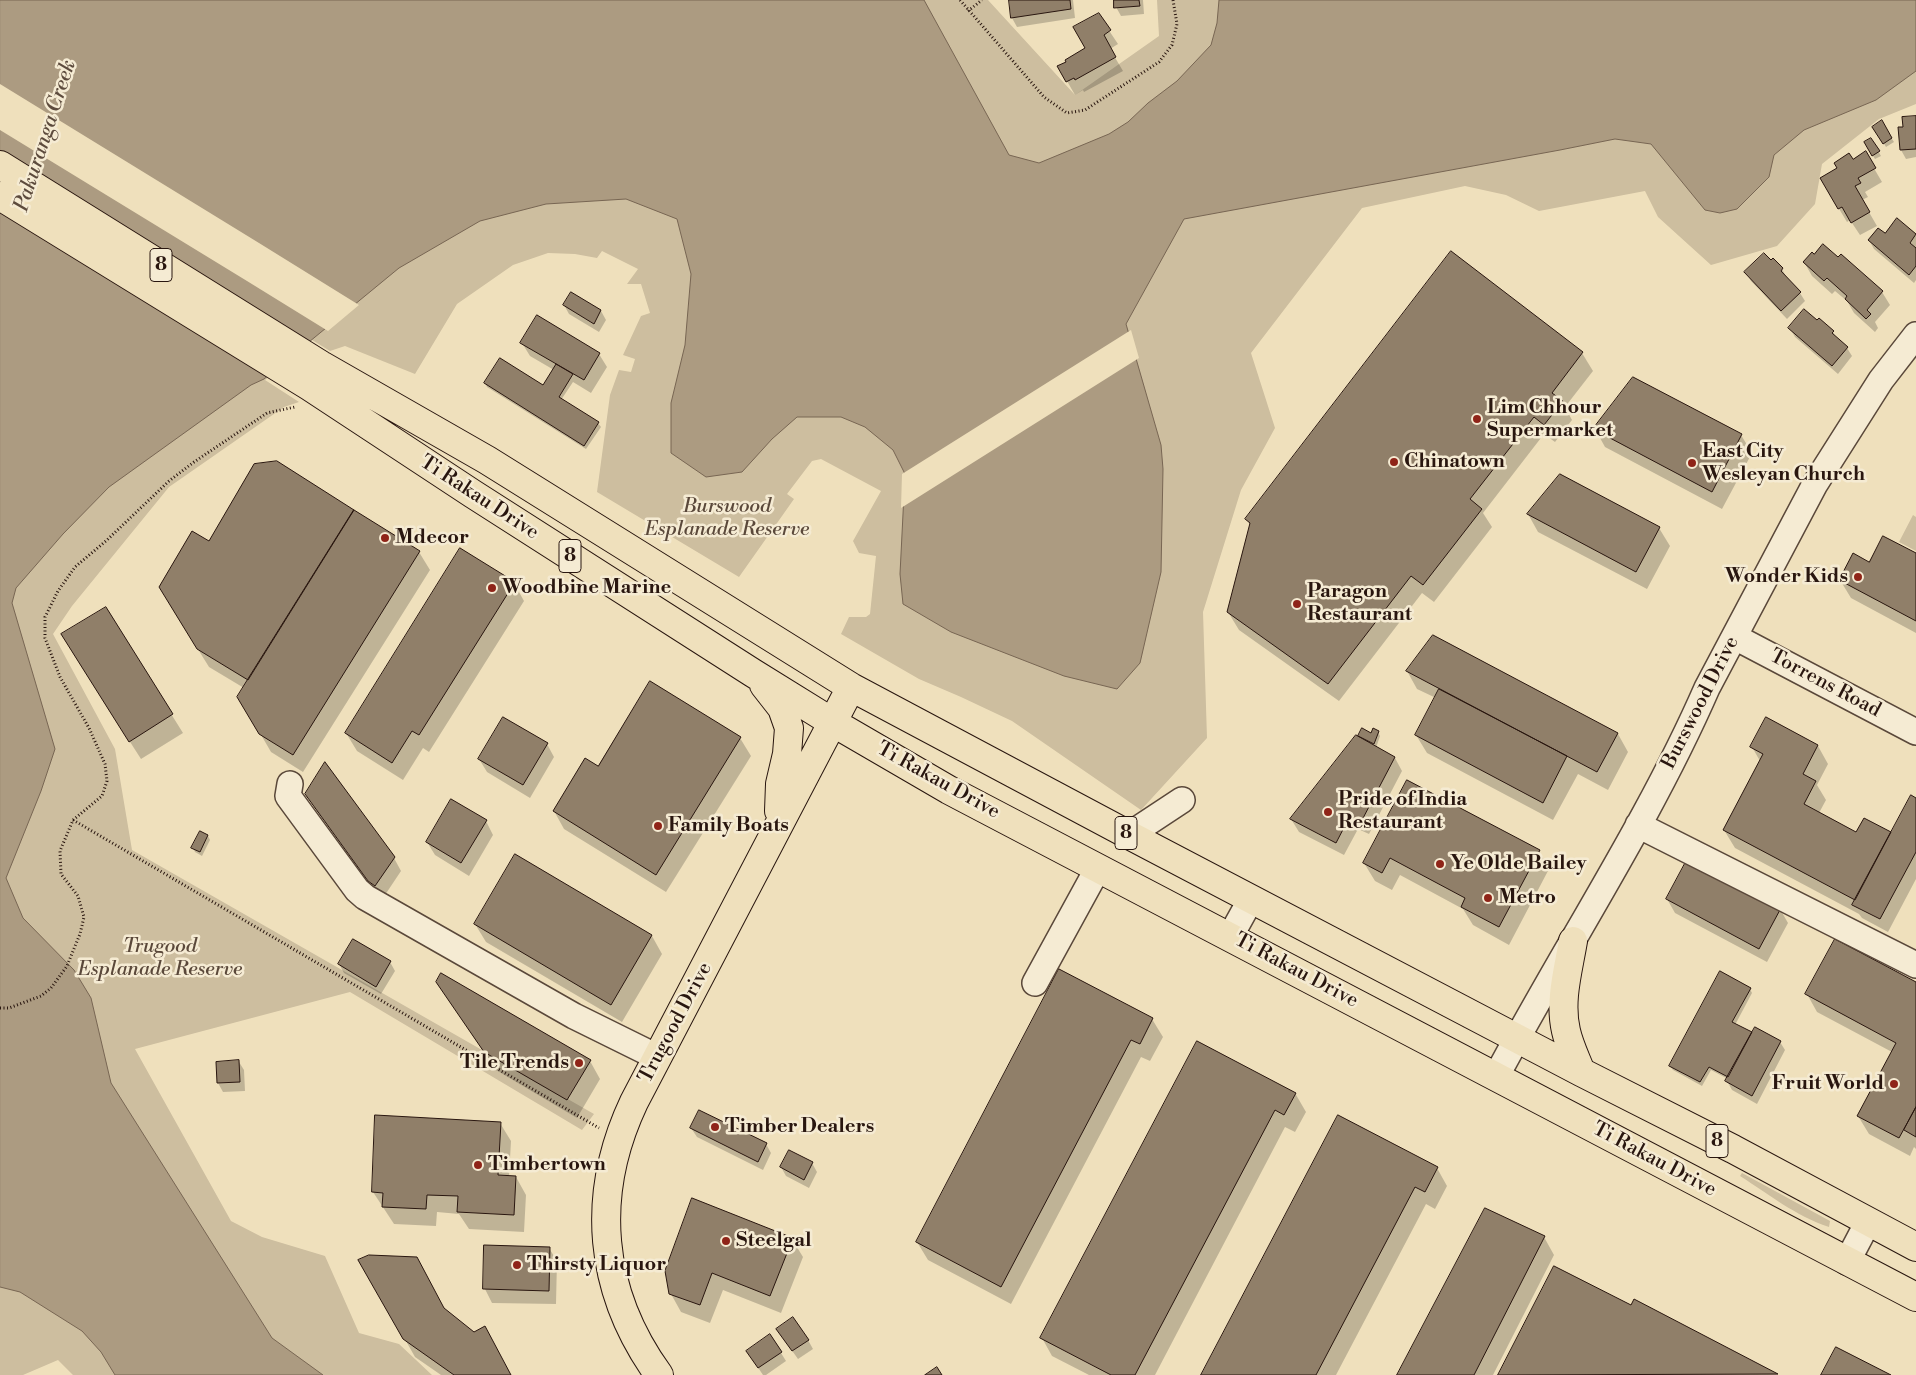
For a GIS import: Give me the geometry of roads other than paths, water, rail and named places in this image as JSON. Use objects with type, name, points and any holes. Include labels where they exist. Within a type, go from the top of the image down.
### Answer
[{"type":"main road","name":"Ti Rakau Drive","points":[[0,165],[310,386],[473,494],[832,722],[949,790],[1916,1298]]},
{"type":"main road","name":"Ti Rakau Drive","points":[[0,196],[310,386],[487,460],[851,687],[1129,835],[1581,1072],[1733,1149],[1916,1247]]},
{"type":"main road","points":[[754,673],[782,708],[789,728],[787,754],[780,784],[778,822]]},
{"type":"main road","name":"Trugood Drive","points":[[659,1375],[630,1330],[613,1274],[606,1239],[609,1175],[618,1139],[630,1110],[778,822],[851,687]]},
{"type":"main road","points":[[1573,941],[1563,998],[1564,1021],[1581,1072]]},
{"type":"street","name":"Burswood Drive","points":[[1496,1077],[1516,1038],[1638,825],[1821,475],[1881,380],[1916,335]]},
{"type":"street","name":"Torrens Road","points":[[1735,637],[1916,732]]},
{"type":"street","points":[[290,784],[288,796],[361,894],[574,1016],[657,1058]]},
{"type":"street","points":[[1129,835],[1182,800]]},
{"type":"street","points":[[1638,825],[1916,965]]},
{"type":"street","points":[[1035,983],[1098,868]]},
{"type":"street","points":[[1230,937],[1251,899]]},
{"type":"street","points":[[1847,1262],[1868,1222]]},
{"type":"water","name":"Pakuranga Creek","points":[[0,0],[924,0],[1009,155],[1039,163],[1109,134],[1128,122],[1148,103],[1177,81],[1211,45],[1217,23],[1219,0],[1916,0],[1916,71],[1876,100],[1804,130],[1774,155],[1769,177],[1737,209],[1720,213],[1705,210],[1651,144],[1615,139],[1184,219],[1126,324],[1161,445],[1163,469],[1161,572],[1140,663],[1117,689],[1064,676],[951,632],[903,604],[900,574],[905,474],[893,450],[865,427],[841,417],[797,417],[772,439],[742,472],[706,477],[671,453],[671,403],[685,345],[691,274],[677,219],[626,199],[546,204],[480,221],[399,268],[264,379],[251,385],[109,487],[63,534],[16,588],[12,603],[55,749],[41,791],[6,878],[23,918],[74,970],[91,998],[111,1083],[272,1338],[323,1375],[115,1375],[101,1352],[82,1331],[20,1292],[0,1287]]},
{"type":"place","name":"Lim Chhour Supermarket","points":[[1477,419]]},
{"type":"place","name":"Chinatown","points":[[1394,462]]},
{"type":"place","name":"East City Wesleyan Church","points":[[1692,463]]},
{"type":"place","name":"Mdecor","points":[[385,538]]},
{"type":"place","name":"Wonder Kids","points":[[1858,577]]},
{"type":"place","name":"Woodbine Marine","points":[[492,588]]},
{"type":"place","name":"Paragon Restaurant","points":[[1297,604]]},
{"type":"place","name":"Pride of India Restaurant","points":[[1328,812]]},
{"type":"place","name":"Family Boats","points":[[658,826]]},
{"type":"place","name":"Ye Olde Bailey","points":[[1440,864]]},
{"type":"place","name":"Metro","points":[[1488,898]]},
{"type":"place","name":"Tile Trends","points":[[579,1063]]},
{"type":"place","name":"Fruit World","points":[[1894,1084]]},
{"type":"place","name":"Timber Dealers","points":[[715,1127]]},
{"type":"place","name":"Timbertown","points":[[478,1165]]},
{"type":"place","name":"Steelgal","points":[[726,1241]]},
{"type":"place","name":"Thirsty Liquor","points":[[517,1265]]},
{"type":"park label","name":"Burswood Esplanade Reserve","points":[[727,518]]},
{"type":"park label","name":"Trugood Esplanade Reserve","points":[[160,958]]}]
